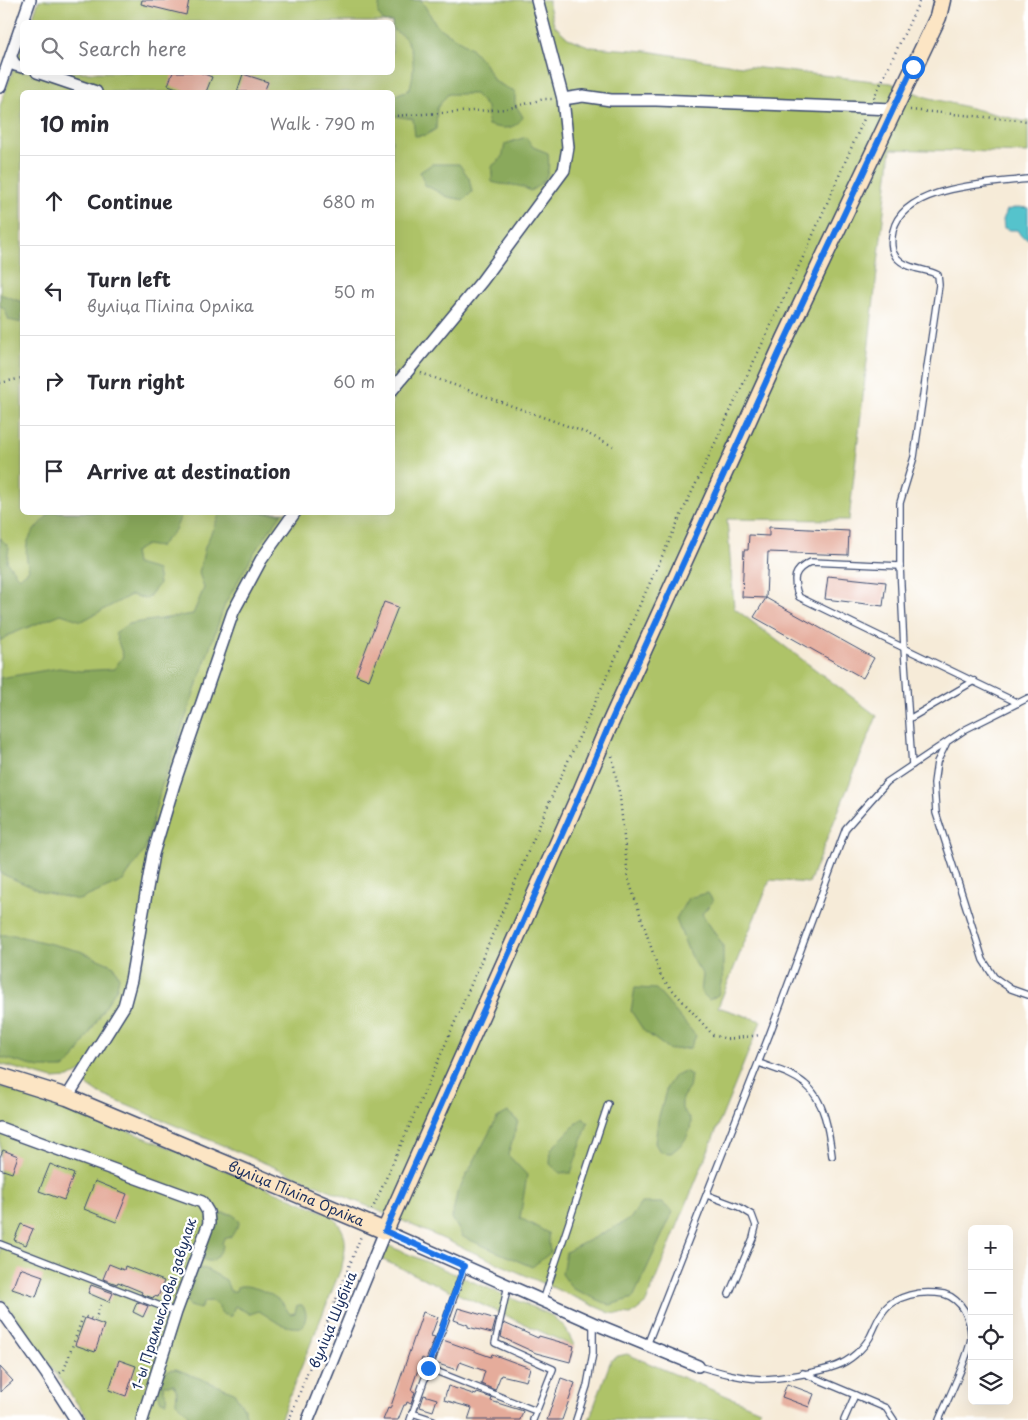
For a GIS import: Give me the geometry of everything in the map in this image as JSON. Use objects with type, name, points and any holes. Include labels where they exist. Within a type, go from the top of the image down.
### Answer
[{"type":"street","points":[[23,20],[30,0]]},
{"type":"street","points":[[395,386],[482,281],[564,170],[568,147],[564,99],[549,50],[537,0]]},
{"type":"street","points":[[385,1231],[607,730],[785,340],[893,108],[938,17],[942,0]]},
{"type":"street","points":[[0,87],[20,31]]},
{"type":"street","points":[[11,58],[15,65],[20,67]]},
{"type":"street","points":[[46,75],[90,90]]},
{"type":"street","points":[[564,99],[583,96],[611,100],[666,100],[893,108]]},
{"type":"street","points":[[67,1097],[124,1006],[131,980],[153,854],[174,784],[233,612],[261,560],[293,515]]},
{"type":"street","name":"вуліца Піліпа Орліка","points":[[0,1076],[67,1097],[385,1231],[593,1323],[698,1366]]},
{"type":"street","name":"1-ы Прамысловы завулак","points":[[0,1128],[202,1202],[208,1212],[209,1223],[176,1312],[142,1420]]},
{"type":"street","name":"вуліца Шубіна","points":[[308,1420],[385,1231]]},
{"type":"street","points":[[0,1308],[46,1373],[76,1420]]},
{"type":"lane","points":[[912,765],[900,566],[900,503],[914,457],[939,285],[938,275],[914,269],[896,257],[891,244],[893,229],[901,214],[920,199],[944,190],[1028,178]]},
{"type":"lane","points":[[900,566],[811,562],[801,567],[795,575],[795,588],[798,597],[1018,703]]},
{"type":"lane","points":[[909,719],[974,681]]},
{"type":"lane","points":[[647,1345],[759,1063],[846,828],[887,782],[966,729],[1028,698]]},
{"type":"lane","points":[[947,742],[937,762],[934,783],[936,814],[974,935],[983,960],[994,978],[1011,989],[1028,995]]},
{"type":"lane","points":[[759,1063],[791,1075],[807,1085],[817,1099],[824,1115],[832,1156]]},
{"type":"lane","points":[[543,1300],[608,1104]]},
{"type":"lane","points":[[707,1195],[739,1207],[752,1215],[756,1226],[753,1238],[729,1294]]},
{"type":"lane","points":[[0,1244],[176,1312]]},
{"type":"lane","points":[[410,1420],[464,1266]]},
{"type":"lane","points":[[508,1285],[495,1343],[553,1369],[533,1420]]},
{"type":"lane","points":[[698,1366],[762,1379],[837,1366],[856,1355],[869,1339],[882,1313],[891,1303],[908,1295],[931,1292],[947,1295],[960,1304],[968,1319],[972,1337],[958,1377],[938,1420]]},
{"type":"lane","points":[[576,1420],[587,1386],[593,1353],[593,1323]]},
{"type":"lane","points":[[428,1368],[536,1411]]},
{"type":"lane","points":[[803,1373],[886,1408],[894,1420]]},
{"type":"lane","points":[[844,1420],[855,1395]]},
{"type":"lane","points":[[412,1413],[433,1420]]},
{"type":"path","points":[[289,1420],[366,1223],[556,787],[682,513],[806,251],[869,108],[920,0]]},
{"type":"path","points":[[395,116],[506,109],[544,99],[564,99]]},
{"type":"path","points":[[893,108],[1028,121]]},
{"type":"path","points":[[415,371],[584,432],[613,446]]},
{"type":"path","points":[[0,383],[20,378]]},
{"type":"path","points":[[607,730],[620,797],[628,878],[661,978],[713,1035],[727,1039],[770,1034]]},
{"type":"path","points":[[57,1376],[64,1370],[83,1316],[95,1320],[102,1302]]},
{"type":"green space","points":[[39,0],[549,0],[554,25],[568,38],[591,47],[647,51],[734,65],[891,83],[926,97],[1028,121],[1028,153],[891,149],[849,520],[727,519],[734,608],[877,716],[809,883],[770,880],[718,1007],[761,1021],[646,1303],[631,1315],[610,1313],[403,1221],[100,1094],[87,1085],[83,1070],[69,1078],[53,1079],[0,1064],[0,106],[20,51],[20,75],[395,75],[395,20],[32,20]]},
{"type":"green space","points":[[380,0],[421,0],[437,26],[471,48],[485,64],[494,81],[515,92],[515,104],[523,117],[512,127],[488,125],[487,107],[475,94],[448,94],[437,108],[436,129],[426,135],[415,136],[413,119],[395,116],[395,96],[409,90],[412,77],[413,62],[410,48],[402,35],[395,31],[395,20],[382,20],[378,14]]},
{"type":"green space","points":[[526,137],[533,147],[548,153],[548,171],[541,184],[530,191],[521,187],[492,182],[492,166],[502,158],[505,144]]},
{"type":"green space","points":[[432,164],[459,164],[469,178],[472,192],[464,200],[448,197],[425,185],[420,172]]},
{"type":"green space","points":[[0,294],[20,301],[20,323],[9,320],[4,308],[0,306]]},
{"type":"green space","points":[[48,515],[181,515],[175,530],[159,547],[146,545],[134,552],[136,564],[157,570],[159,584],[147,599],[131,595],[82,621],[61,614],[9,635],[0,641],[0,538],[9,547],[7,562],[19,578],[29,570],[26,551],[27,544],[38,526]]},
{"type":"green space","points":[[219,515],[281,515],[255,551],[225,604],[161,788],[145,850],[123,881],[79,900],[43,892],[0,873],[0,678],[59,668],[80,671],[114,669],[123,656],[115,633],[128,624],[193,614],[204,588],[199,573],[205,547]]},
{"type":"green space","points":[[708,893],[713,901],[702,914],[723,945],[723,975],[718,995],[709,1000],[701,992],[703,975],[690,955],[676,919],[688,898]]},
{"type":"green space","points":[[0,935],[14,935],[80,951],[114,966],[119,977],[117,987],[74,1059],[64,1068],[40,1068],[0,1057]]},
{"type":"green space","points":[[635,988],[656,989],[696,1036],[690,1048],[670,1050],[644,1031],[631,1011]]},
{"type":"green space","points":[[685,1071],[691,1075],[689,1088],[682,1098],[682,1109],[691,1120],[690,1131],[683,1143],[671,1153],[660,1152],[655,1143],[658,1120],[667,1087],[675,1075]]},
{"type":"green space","points":[[0,1086],[63,1105],[201,1160],[331,1215],[337,1221],[345,1238],[342,1266],[280,1420],[89,1420],[0,1296]]},
{"type":"green space","points":[[508,1112],[518,1121],[508,1155],[527,1175],[520,1218],[548,1233],[550,1253],[532,1267],[463,1237],[452,1218],[457,1193],[497,1118]]},
{"type":"green space","points":[[583,1117],[588,1123],[571,1173],[560,1173],[550,1164],[551,1149]]},
{"type":"green space","points":[[641,1203],[662,1203],[673,1212],[633,1298],[610,1305],[573,1289],[562,1274],[566,1252],[630,1219]]},
{"type":"green space","points":[[215,1212],[232,1214],[239,1220],[239,1224],[231,1237],[224,1239],[223,1246],[216,1258],[207,1261],[203,1259],[212,1215]]},
{"type":"green space","points":[[380,1242],[551,1315],[565,1327],[575,1347],[374,1256]]},
{"type":"green space","points":[[199,1268],[206,1269],[226,1280],[230,1291],[236,1291],[237,1287],[248,1286],[268,1293],[279,1300],[290,1314],[295,1313],[297,1305],[302,1305],[306,1315],[303,1327],[290,1327],[275,1321],[259,1311],[250,1314],[235,1306],[231,1316],[224,1315],[218,1305],[211,1301],[204,1302],[200,1309],[189,1306],[186,1296],[188,1286]]},
{"type":"green space","points":[[627,1354],[760,1410],[756,1420],[589,1420],[611,1360]]},
{"type":"green space","points":[[176,1369],[234,1392],[244,1409],[247,1420],[190,1420],[187,1413],[176,1402],[177,1391],[174,1385],[163,1385],[168,1398],[166,1402],[161,1401],[158,1390],[159,1380],[165,1373]]},
{"type":"water","points":[[1018,207],[1028,208],[1028,239],[1021,236],[1017,230],[1004,228],[1003,220],[1007,210]]},
{"type":"building","points":[[142,0],[189,0],[186,15],[141,4]]},
{"type":"building","points":[[172,75],[207,75],[212,77],[207,90],[183,90],[168,85]]},
{"type":"building","points":[[243,75],[268,82],[265,90],[238,90]]},
{"type":"building","points":[[769,527],[849,531],[848,555],[768,552],[766,598],[742,597],[744,550],[748,550],[749,535],[769,536]]},
{"type":"building","points":[[828,576],[886,582],[883,606],[825,599]]},
{"type":"building","points":[[766,598],[874,658],[863,678],[754,617]]},
{"type":"building","points":[[384,602],[398,607],[369,680],[356,675]]},
{"type":"building","points":[[3,1150],[18,1156],[12,1173],[0,1169],[0,1157]]},
{"type":"building","points":[[50,1164],[74,1174],[64,1200],[39,1191]]},
{"type":"building","points":[[95,1181],[127,1194],[116,1222],[84,1209]]},
{"type":"building","points":[[21,1224],[33,1229],[26,1245],[14,1240]]},
{"type":"building","points":[[109,1264],[124,1270],[125,1266],[164,1281],[158,1297],[154,1296],[153,1298],[118,1282],[117,1284],[103,1279]]},
{"type":"building","points":[[20,1268],[43,1276],[36,1297],[12,1289]]},
{"type":"building","points":[[91,1285],[113,1293],[109,1302],[88,1293]]},
{"type":"building","points":[[137,1302],[148,1306],[143,1317],[133,1312]]},
{"type":"building","points":[[458,1308],[496,1319],[492,1333],[468,1327],[468,1325],[454,1320]]},
{"type":"building","points":[[423,1312],[438,1317],[431,1336],[435,1337],[426,1360],[422,1358],[411,1390],[415,1392],[411,1404],[407,1402],[404,1405],[398,1420],[383,1420],[388,1408],[390,1409]]},
{"type":"building","points":[[85,1318],[104,1325],[95,1352],[75,1345]]},
{"type":"building","points":[[504,1323],[538,1338],[539,1336],[574,1346],[570,1362],[536,1353],[501,1337]]},
{"type":"building","points":[[443,1340],[491,1357],[492,1354],[530,1368],[526,1381],[501,1375],[495,1390],[481,1384],[485,1371],[460,1362],[457,1370],[435,1363]]},
{"type":"building","points":[[119,1360],[136,1366],[126,1396],[109,1390]]},
{"type":"building","points":[[0,1367],[13,1381],[0,1392]]},
{"type":"building","points":[[561,1378],[575,1383],[562,1420],[547,1420]]},
{"type":"building","points":[[787,1384],[814,1394],[809,1407],[782,1397]]},
{"type":"building","points":[[448,1386],[492,1398],[491,1401],[523,1411],[520,1420],[468,1420],[472,1408],[444,1400]]},
{"type":"building","points":[[424,1395],[437,1399],[433,1411],[420,1407]]},
{"type":"route","points":[[428,1368],[464,1266],[385,1231],[607,730],[785,340],[913,67]]}]
